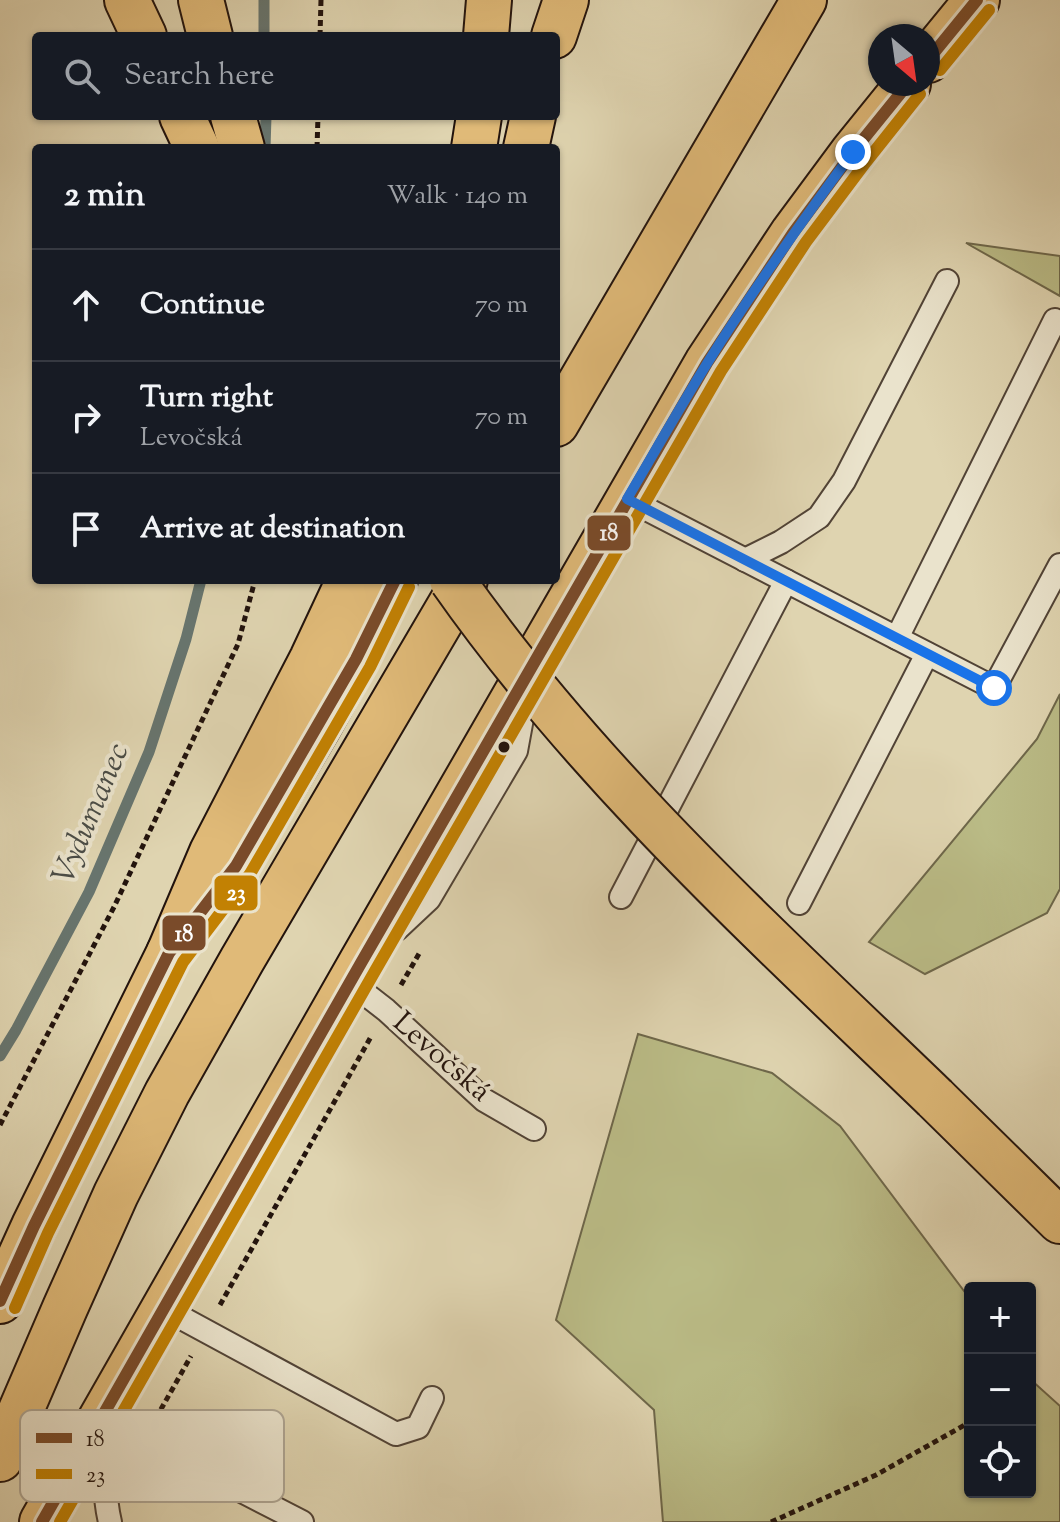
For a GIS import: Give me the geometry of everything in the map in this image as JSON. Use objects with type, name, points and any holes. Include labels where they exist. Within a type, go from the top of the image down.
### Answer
[{"type":"main road","points":[[127,0],[142,32]]},
{"type":"main road","points":[[201,0],[209,32]]},
{"type":"main road","points":[[486,32],[489,0]]},
{"type":"main road","points":[[555,32],[566,0]]},
{"type":"main road","points":[[560,417],[804,0]]},
{"type":"main road","points":[[940,45],[977,0]]},
{"type":"main road","points":[[106,1410],[707,363],[776,257],[898,96]]},
{"type":"main road","points":[[184,120],[195,144]]},
{"type":"main road","points":[[234,120],[241,144]]},
{"type":"main road","points":[[475,144],[478,120]]},
{"type":"main road","points":[[527,144],[532,120]]},
{"type":"main road","points":[[0,1301],[169,953],[212,852],[312,659],[347,584]]},
{"type":"main road","points":[[169,953],[236,866],[349,672],[393,584]]},
{"type":"main road","points":[[455,584],[487,630],[624,791],[1060,1221]]},
{"type":"main road","points":[[21,1410],[116,1194],[167,1093],[463,584]]},
{"type":"main road","points":[[0,1459],[20,1413]]},
{"type":"main road","points":[[42,1522],[53,1502]]},
{"type":"lane","points":[[745,560],[781,542],[819,517],[844,481],[947,281]]},
{"type":"lane","points":[[897,638],[1055,320]]},
{"type":"lane","points":[[627,499],[994,688],[1060,565]]},
{"type":"lane","points":[[621,897],[786,581]]},
{"type":"lane","points":[[799,903],[927,654]]},
{"type":"lane","name":"Levočská","points":[[355,972],[386,1010],[484,1100],[534,1129]]},
{"type":"lane","points":[[126,1410],[220,1243],[266,1129]]},
{"type":"lane","points":[[178,1316],[396,1434],[418,1427],[432,1398]]},
{"type":"lane","points":[[106,1502],[110,1522]]},
{"type":"lane","points":[[263,1502],[302,1522]]},
{"type":"path","points":[[320,32],[321,0]]},
{"type":"path","points":[[317,144],[318,120]]},
{"type":"path","points":[[0,1125],[114,907],[238,644],[254,584]]},
{"type":"path","points":[[771,1522],[876,1475],[964,1425]]},
{"type":"green space","points":[[966,243],[1060,256],[1060,296]]},
{"type":"green space","points":[[1060,694],[1060,889],[1047,913],[925,974],[869,942],[1037,739]]},
{"type":"green space","points":[[638,1034],[772,1073],[840,1126],[964,1291],[964,1498],[1036,1498],[1036,1384],[1060,1406],[1060,1522],[663,1522],[654,1410],[556,1320]]},
{"type":"waterway","name":"Vydumanec","points":[[264,0],[264,32]]},
{"type":"waterway","name":"Vydumanec","points":[[265,144],[266,120]]},
{"type":"waterway","name":"Vydumanec","points":[[0,1056],[89,892],[149,752],[186,639],[200,584]]},
{"type":"transit line","name":"18","points":[[940,45],[977,0]]},
{"type":"transit line","name":"23","points":[[940,70],[989,10]]},
{"type":"transit line","name":"18","points":[[106,1410],[707,363],[793,233],[898,96]]},
{"type":"transit line","name":"23","points":[[124,1410],[721,371],[806,242],[918,96]]},
{"type":"transit line","name":"18","points":[[0,1301],[169,953],[236,866],[356,659],[393,584]]},
{"type":"transit line","name":"23","points":[[15,1308],[48,1233],[183,962],[250,874],[370,667],[409,587]]},
{"type":"transit line","name":"18","points":[[42,1522],[53,1502]]},
{"type":"transit line","name":"23","points":[[60,1522],[71,1502]]},
{"type":"route","points":[[853,152],[793,233],[707,363],[627,499],[994,688]]}]
